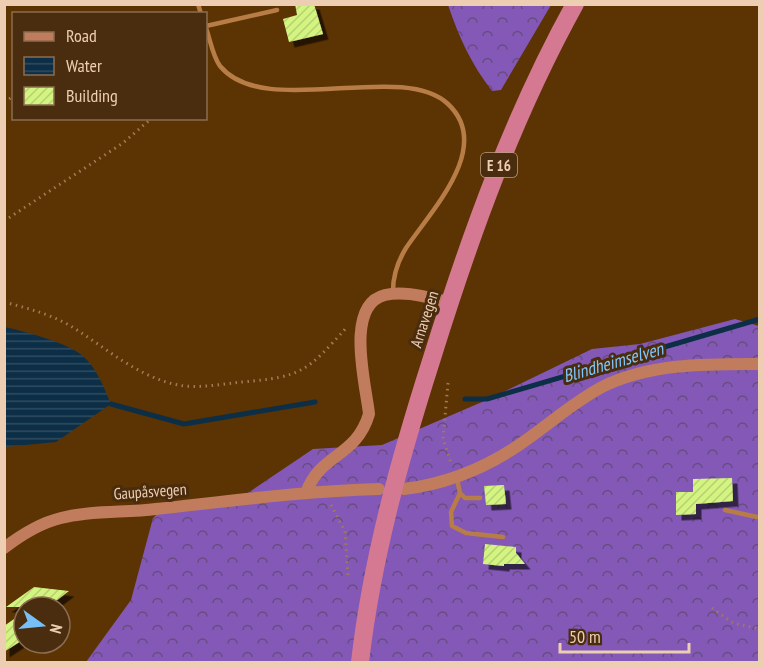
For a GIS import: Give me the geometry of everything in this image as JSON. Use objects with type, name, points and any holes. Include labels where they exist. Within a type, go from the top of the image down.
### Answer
[{"type":"highway","name":"Arnavegen","points":[[360,663],[371,585],[390,500],[449,302],[506,150],[575,4]]},
{"type":"street","points":[[306,493],[314,475],[322,466],[351,447],[369,414],[359,331],[372,304],[382,296],[392,294],[449,302]]},
{"type":"street","points":[[404,489],[457,476],[495,459],[579,400],[626,378],[686,365],[759,364]]},
{"type":"street","name":"Gaupåsvegen","points":[[4,548],[22,535],[50,522],[96,511],[152,510],[306,493],[379,489]]},
{"type":"lane","points":[[207,27],[277,10]]},
{"type":"lane","points":[[207,30],[219,65],[231,76],[244,83],[284,90],[362,87],[411,90],[431,94],[445,101],[456,112],[462,129],[459,166],[444,199],[405,250],[393,280],[392,294]]},
{"type":"lane","points":[[457,476],[460,494],[451,512],[452,526],[456,530],[503,537]]},
{"type":"lane","points":[[460,494],[465,498],[480,498]]},
{"type":"lane","points":[[725,510],[757,516]]},
{"type":"path","points":[[4,221],[123,143],[151,120]]},
{"type":"path","points":[[4,302],[46,314],[134,367],[157,378],[189,386],[270,380],[296,374],[315,362],[347,327],[359,331]]},
{"type":"path","points":[[448,383],[443,439],[450,462],[456,465],[457,476]]},
{"type":"path","points":[[319,492],[332,506],[345,531],[348,578]]},
{"type":"path","points":[[712,608],[734,624],[759,629]]},
{"type":"green space","points":[[448,4],[551,5],[501,90],[492,91],[466,50]]},
{"type":"green space","points":[[735,319],[759,326],[759,662],[86,662],[131,600],[153,518],[167,505],[239,499],[313,449],[382,445],[489,399],[592,349],[640,344]]},
{"type":"water","points":[[5,327],[53,341],[79,353],[94,369],[111,404],[56,442],[5,447]]},
{"type":"building","points":[[295,4],[314,4],[323,34],[289,42],[283,19],[297,15]]},
{"type":"building","points":[[732,478],[733,501],[696,504],[696,514],[676,515],[676,492],[693,492],[693,479]]},
{"type":"building","points":[[504,485],[506,504],[486,505],[484,486]]},
{"type":"building","points":[[485,544],[516,547],[516,553],[525,564],[504,564],[504,566],[483,564]]},
{"type":"building","points":[[34,587],[69,591],[64,595],[23,595]]},
{"type":"building","points":[[12,620],[12,647],[4,652],[4,626]]},
{"type":"waterway","name":"Blindheimselven","points":[[465,399],[487,399],[760,319]]},
{"type":"waterway","name":"Blindheimselven","points":[[111,404],[184,424],[315,402]]}]
